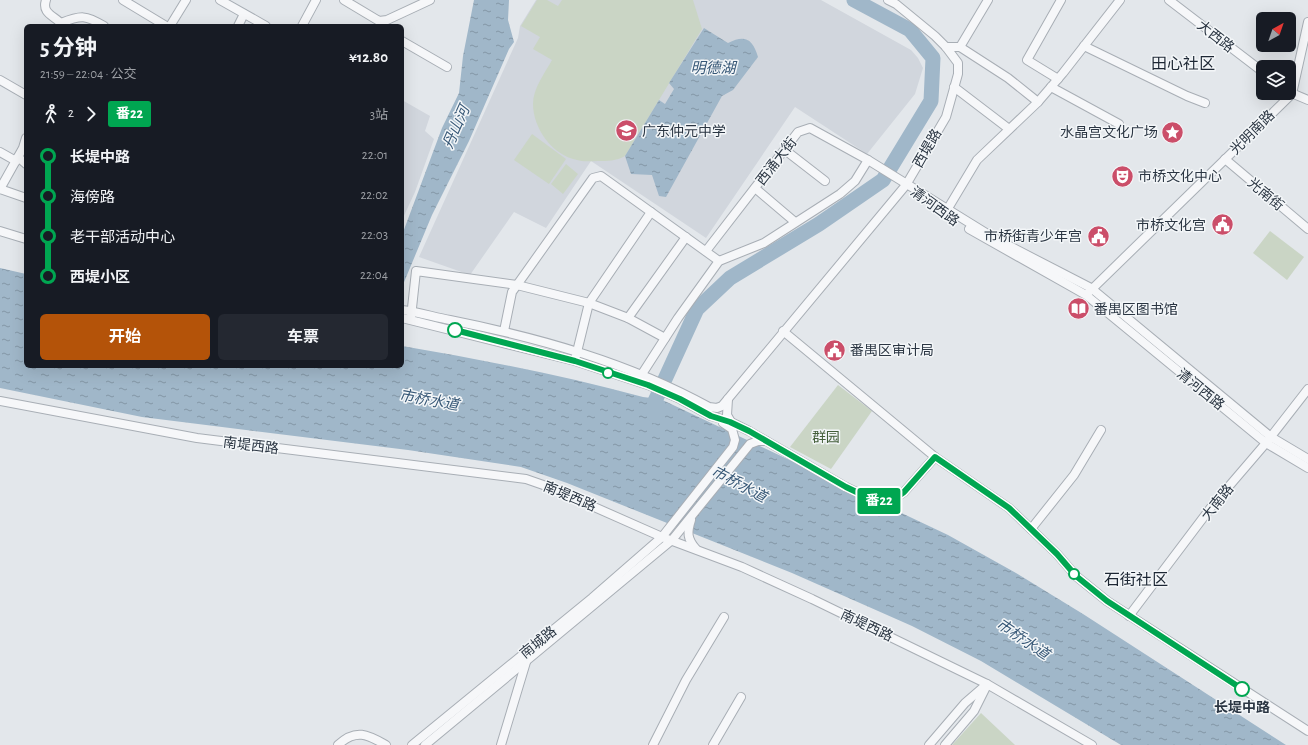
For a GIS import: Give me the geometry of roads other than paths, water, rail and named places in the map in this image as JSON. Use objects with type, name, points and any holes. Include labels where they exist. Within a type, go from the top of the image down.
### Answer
[{"type":"street","points":[[46,0],[44,6],[46,11],[62,24],[78,16],[90,17],[101,24]]},
{"type":"street","points":[[123,0],[163,24]]},
{"type":"street","points":[[171,24],[184,0]]},
{"type":"street","points":[[220,0],[262,24]]},
{"type":"street","points":[[303,24],[316,0]]},
{"type":"street","points":[[344,0],[385,23],[430,0]]},
{"type":"street","points":[[960,47],[988,0]]},
{"type":"street","points":[[1058,79],[1027,60],[1061,0]]},
{"type":"street","points":[[947,210],[976,160],[1038,102],[1120,0]]},
{"type":"street","name":"大西路","points":[[1169,0],[1256,67]]},
{"type":"street","name":"西堤路","points":[[728,399],[782,331],[906,185],[946,117],[958,65],[946,48],[895,1]]},
{"type":"street","points":[[239,24],[244,14]]},
{"type":"street","points":[[1296,69],[1308,22]]},
{"type":"street","points":[[404,42],[447,67]]},
{"type":"street","points":[[1084,46],[1186,96],[1205,103]]},
{"type":"street","points":[[946,48],[960,47],[1008,78],[1038,102]]},
{"type":"street","points":[[0,80],[24,94]]},
{"type":"street","points":[[954,87],[1009,129]]},
{"type":"street","points":[[1051,87],[1119,124]]},
{"type":"street","points":[[1296,95],[1308,100]]},
{"type":"street","name":"光明南路","points":[[1089,292],[1283,100]]},
{"type":"street","name":"西涌大街","points":[[706,251],[798,132],[810,128],[868,160],[906,185]]},
{"type":"street","points":[[24,143],[17,159],[0,189],[24,197]]},
{"type":"street","points":[[785,150],[824,181]]},
{"type":"street","points":[[0,152],[24,163]]},
{"type":"street","name":"光南街","points":[[1225,159],[1308,229]]},
{"type":"street","points":[[642,374],[665,338],[719,261],[764,243],[840,194],[855,181],[868,160]]},
{"type":"street","points":[[504,331],[512,292],[593,178],[601,176],[719,261]]},
{"type":"street","name":"清河西路","points":[[906,185],[994,238],[1089,292],[1269,440]]},
{"type":"street","name":"清河西路","points":[[906,185],[944,214],[989,242],[1089,292]]},
{"type":"street","points":[[755,188],[795,222]]},
{"type":"street","points":[[575,361],[589,303],[651,212]]},
{"type":"street","points":[[0,231],[24,238]]},
{"type":"street","points":[[628,318],[686,237]]},
{"type":"street","points":[[411,315],[416,271],[517,285],[589,303],[628,318],[665,338]]},
{"type":"street","points":[[404,311],[411,315],[650,381],[714,408],[722,406],[728,399]]},
{"type":"street","points":[[404,317],[411,315],[504,331],[577,352],[642,374],[650,381]]},
{"type":"street","points":[[782,331],[935,457],[1009,508],[1076,576],[1129,616],[1308,730]]},
{"type":"street","name":"大南路","points":[[1129,616],[1212,506],[1269,440],[1308,389]]},
{"type":"street","points":[[681,395],[711,416],[767,442],[846,487],[879,501],[893,499],[904,492],[935,457]]},
{"type":"street","name":"南城路","points":[[412,745],[592,598],[662,537],[732,447],[735,440],[732,426],[727,415],[728,399]]},
{"type":"street","name":"南堤西路","points":[[0,401],[197,438],[526,479],[549,487],[662,537],[742,567],[812,599],[987,684],[1092,745]]},
{"type":"street","points":[[1031,529],[1074,475],[1101,430]]},
{"type":"street","points":[[1269,440],[1308,459]]},
{"type":"street","points":[[1269,440],[1308,468]]},
{"type":"street","name":"南城路","points":[[425,745],[672,540],[750,444],[758,441],[767,442]]},
{"type":"street","points":[[693,515],[688,528],[688,537],[696,549]]},
{"type":"street","points":[[653,745],[686,680],[724,617]]},
{"type":"street","points":[[501,745],[526,661]]},
{"type":"street","points":[[929,745],[965,703],[987,684]]},
{"type":"street","points":[[945,745],[974,711],[987,684]]},
{"type":"street","points":[[713,745],[741,697]]},
{"type":"street","points":[[338,745],[349,737],[358,734],[368,735],[386,745]]},
{"type":"water","name":"丹山河","points":[[474,0],[509,0],[508,20],[514,42],[509,49],[469,141],[432,215],[404,282],[404,230],[442,128],[459,93],[463,56]]},
{"type":"water","name":"明德湖","points":[[704,28],[728,43],[739,39],[748,40],[754,46],[758,57],[733,90],[722,96],[666,197],[659,196],[652,175],[631,174],[625,156],[659,100],[665,104],[674,89],[669,83]]},
{"type":"water","name":"市桥水道","points":[[0,268],[24,274],[24,368],[404,368],[404,346],[523,368],[643,397],[651,398],[652,395],[948,535],[1016,573],[1083,614],[1286,745],[1121,745],[981,661],[912,626],[792,573],[567,483],[521,467],[408,450],[142,417],[0,388]]},
{"type":"waterway","points":[[655,416],[655,401],[697,309],[730,278],[819,224],[883,180],[931,101],[933,58],[910,30],[854,0]]},
{"type":"place","name":"广东仲元中学","points":[[627,131]]},
{"type":"place","name":"水晶宫文化广场","points":[[1173,132]]},
{"type":"place","name":"市桥文化中心","points":[[1122,176]]},
{"type":"place","name":"市桥文化宫","points":[[1222,225]]},
{"type":"place","name":"市桥街青少年宫","points":[[1098,236]]},
{"type":"place","name":"番禺区图书馆","points":[[1079,309]]},
{"type":"place","name":"番禺区审计局","points":[[835,350]]},
{"type":"place","name":"长堤中路","points":[[1242,689]]},
{"type":"district","name":"田心社区","points":[[1183,63]]},
{"type":"district","name":"石街社区","points":[[1136,579]]},
{"type":"park label","name":"群园","points":[[826,437]]}]
